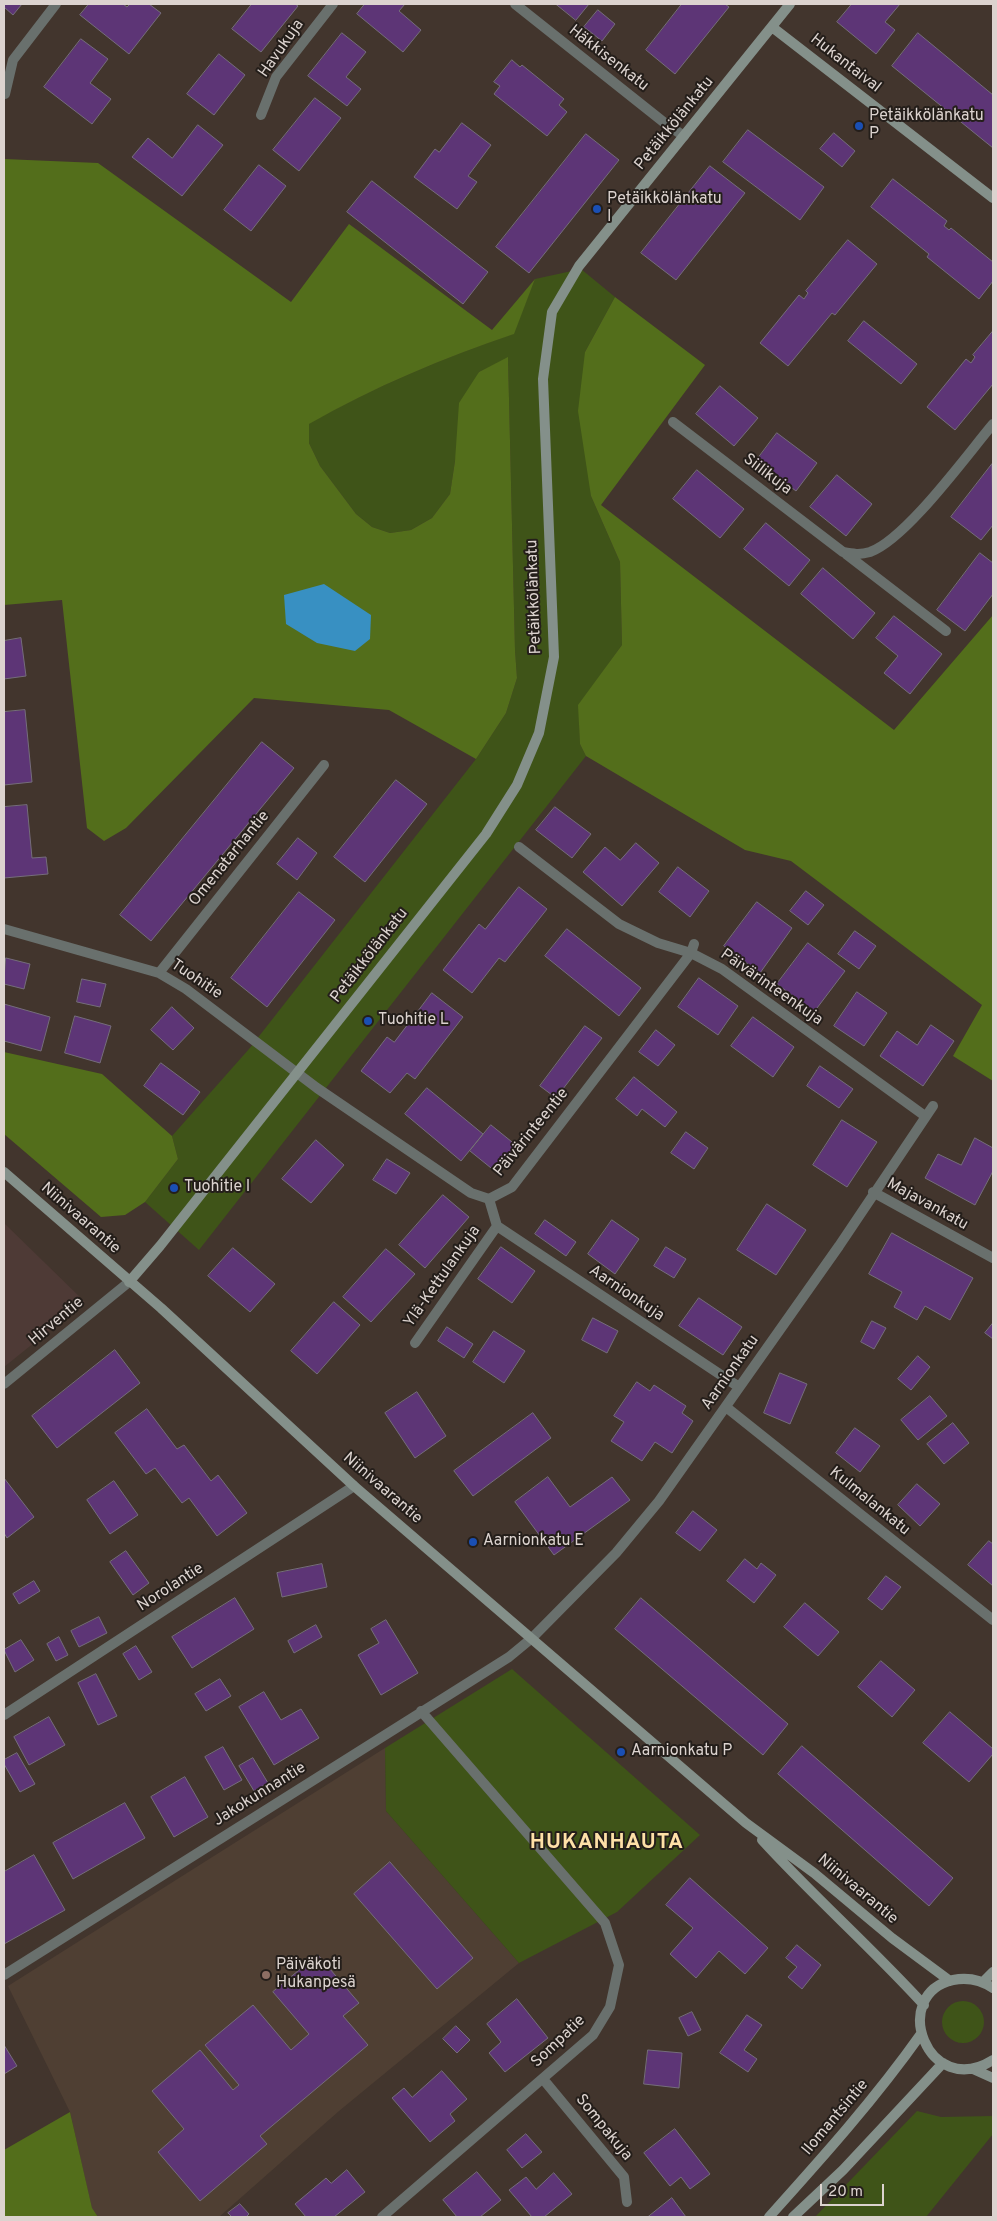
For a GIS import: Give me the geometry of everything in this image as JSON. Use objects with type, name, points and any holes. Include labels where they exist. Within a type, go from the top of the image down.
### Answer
[{"type":"main road","name":"Petäikkölänkatu","points":[[128,1282],[160,1246],[486,834],[517,785],[539,733],[554,657],[543,378],[552,312],[579,266],[790,4]]},
{"type":"main road","name":"Hukantaival","points":[[772,27],[993,198]]},
{"type":"main road","name":"Niinivaarantie","points":[[4,1172],[128,1282],[161,1308],[354,1486],[746,1823],[814,1873],[892,1938],[950,1981]]},
{"type":"main road","name":"Niinivaarantie","points":[[746,1823],[803,1885],[894,1972],[924,2005]]},
{"type":"main road","points":[[983,1982],[993,1972]]},
{"type":"main road","points":[[993,1988],[983,1982],[972,1979],[950,1981],[934,1991],[920,2014],[921,2034],[927,2048],[943,2064],[960,2069],[973,2069],[993,2060]]},
{"type":"main road","name":"Ilomantsintie","points":[[769,2217],[827,2154],[894,2071],[921,2034]]},
{"type":"main road","points":[[792,2217],[843,2170],[943,2064]]},
{"type":"main road","points":[[973,2069],[993,2078]]},
{"type":"street","points":[[5,94],[13,60],[56,4]]},
{"type":"street","name":"Havukuja","points":[[261,115],[276,77],[333,4]]},
{"type":"street","name":"Häkkisenkatu","points":[[515,4],[666,124],[684,136]]},
{"type":"street","name":"Siilikuja","points":[[673,422],[946,631]]},
{"type":"street","points":[[843,552],[859,555],[872,551],[893,538],[912,521],[993,424]]},
{"type":"street","name":"Omenatarhantie","points":[[159,973],[324,765]]},
{"type":"street","name":"Päivärinteenkuja","points":[[519,847],[619,924],[658,943],[693,948],[925,1116]]},
{"type":"street","name":"Tuohitie","points":[[4,929],[159,973],[186,989],[297,1073]]},
{"type":"street","name":"Päivärinteentie","points":[[297,1073],[471,1193],[490,1199],[512,1187],[693,948]]},
{"type":"street","name":"Aarnionkatu","points":[[532,1638],[616,1553],[659,1501],[839,1246],[873,1192],[933,1106]]},
{"type":"street","name":"Majavankatu","points":[[873,1192],[993,1258]]},
{"type":"street","name":"Ylä-Kettulankuja","points":[[415,1343],[497,1226],[490,1199]]},
{"type":"street","name":"Aarnionkuja","points":[[497,1226],[739,1387]]},
{"type":"street","name":"Hirventie","points":[[4,1384],[128,1282]]},
{"type":"street","name":"Kulmalankatu","points":[[726,1407],[993,1620]]},
{"type":"street","name":"Norolantie","points":[[4,1715],[354,1486]]},
{"type":"street","name":"Jakokunnantie","points":[[4,1975],[509,1657],[532,1638]]},
{"type":"street","name":"Sompatie","points":[[382,2217],[593,2035],[610,2008],[619,1964],[606,1923],[421,1712]]},
{"type":"street","name":"Sompakuja","points":[[543,2079],[624,2177],[627,2202]]},
{"type":"shaded area","points":[[4,1223],[85,1302],[4,1367]]},
{"type":"shaded area","name":"Päiväkoti Hukanpesä","points":[[385,1748],[386,1811],[519,1963],[339,2111],[219,2217],[98,2217],[92,2209],[70,2112],[8,1986]]},
{"type":"green space","points":[[4,159],[98,163],[291,302],[349,224],[492,330],[535,279],[514,334],[409,374],[309,424],[309,443],[320,466],[356,514],[372,527],[390,533],[411,530],[432,518],[450,494],[455,461],[459,403],[479,372],[508,357],[517,678],[506,713],[476,759],[389,710],[254,698],[126,828],[104,841],[87,828],[62,600],[4,605]]},
{"type":"green space","points":[[581,269],[615,297],[585,352],[591,496],[620,562],[622,645],[579,705],[580,744],[586,756],[199,1250],[145,1202],[178,1159],[172,1136],[249,1049],[476,759],[506,713],[517,678],[508,358],[479,372],[455,461],[450,494],[432,518],[411,530],[390,533],[372,527],[356,514],[320,466],[309,443],[308,424],[409,374],[513,334],[535,279]]},
{"type":"green space","points":[[615,297],[705,365],[601,505],[894,730],[993,615],[993,1081],[953,1056],[982,1005],[791,861],[745,850],[586,756],[580,744],[578,705],[622,645],[620,562],[591,496],[578,411],[585,352]]},
{"type":"green space","points":[[4,1052],[102,1074],[172,1136],[178,1159],[145,1202],[125,1215],[101,1217],[4,1134]]},
{"type":"green space","points":[[512,1669],[700,1835],[617,1912],[519,1963],[386,1811],[385,1748]]},
{"type":"green space","points":[[967,2001],[975,2004],[981,2010],[984,2022],[981,2034],[975,2040],[959,2043],[951,2040],[945,2034],[942,2018],[945,2010],[951,2004]]},
{"type":"green space","points":[[917,2111],[941,2117],[993,2116],[993,2134],[926,2217],[815,2217]]},
{"type":"green space","points":[[70,2112],[92,2208],[98,2217],[4,2217],[4,2150]]},
{"type":"water","points":[[324,584],[371,615],[370,639],[355,651],[317,643],[286,624],[284,595]]},
{"type":"building","points":[[4,4],[22,4],[13,15],[4,7]]},
{"type":"building","points":[[89,4],[123,4],[127,7],[130,4],[149,4],[161,13],[129,54],[80,15]]},
{"type":"building","points":[[252,4],[295,4],[298,6],[261,52],[232,29]]},
{"type":"building","points":[[365,4],[405,4],[399,11],[421,30],[403,52],[357,14]]},
{"type":"building","points":[[556,4],[589,4],[576,20]]},
{"type":"building","points":[[682,4],[725,4],[729,7],[675,74],[646,50]]},
{"type":"building","points":[[852,4],[900,4],[885,22],[895,30],[876,54],[837,22]]},
{"type":"building","points":[[598,10],[615,24],[602,41],[584,27]]},
{"type":"building","points":[[342,33],[366,52],[346,77],[361,89],[347,106],[308,76]]},
{"type":"building","points":[[918,33],[993,95],[993,148],[892,66]]},
{"type":"building","points":[[81,39],[108,59],[90,83],[111,99],[92,124],[44,87]]},
{"type":"building","points":[[219,54],[245,75],[214,115],[187,94]]},
{"type":"building","points":[[512,60],[520,67],[522,65],[564,99],[559,105],[567,112],[547,136],[494,94],[500,86],[494,82]]},
{"type":"building","points":[[315,98],[341,118],[299,171],[273,150]]},
{"type":"building","points":[[462,123],[491,145],[468,176],[477,182],[457,209],[414,177],[435,149],[439,152]]},
{"type":"building","points":[[198,125],[223,145],[182,196],[132,157],[148,138],[172,158]]},
{"type":"building","points":[[748,130],[824,187],[800,220],[723,162]]},
{"type":"building","points":[[834,133],[855,151],[842,167],[820,149]]},
{"type":"building","points":[[586,134],[619,160],[529,273],[496,247]]},
{"type":"building","points":[[259,165],[286,186],[251,231],[224,210]]},
{"type":"building","points":[[710,166],[745,193],[676,280],[641,253]]},
{"type":"building","points":[[893,179],[947,221],[944,226],[949,230],[951,228],[993,262],[993,281],[979,299],[927,257],[929,254],[871,207]]},
{"type":"building","points":[[372,181],[488,272],[463,304],[347,212]]},
{"type":"building","points":[[848,240],[877,264],[835,315],[832,313],[788,366],[760,343],[799,295],[804,299],[808,293],[806,291]]},
{"type":"building","points":[[864,321],[917,364],[901,384],[848,341]]},
{"type":"building","points":[[993,331],[993,384],[955,430],[927,407],[966,359],[971,363],[975,357],[973,355]]},
{"type":"building","points":[[720,386],[758,418],[734,446],[696,414]]},
{"type":"building","points":[[777,433],[817,463],[796,491],[756,461]]},
{"type":"building","points":[[992,464],[993,525],[981,540],[951,517]]},
{"type":"building","points":[[697,470],[744,509],[720,538],[673,499]]},
{"type":"building","points":[[837,475],[872,504],[846,536],[810,507]]},
{"type":"building","points":[[766,523],[810,560],[789,586],[744,549]]},
{"type":"building","points":[[980,553],[993,563],[993,594],[965,631],[937,610]]},
{"type":"building","points":[[823,568],[875,613],[853,639],[801,594]]},
{"type":"building","points":[[894,616],[942,654],[910,694],[884,673],[898,656],[876,638]]},
{"type":"building","points":[[21,638],[26,676],[4,679],[4,641]]},
{"type":"building","points":[[25,710],[32,782],[4,785],[4,712]]},
{"type":"building","points":[[262,742],[294,768],[151,941],[120,915]]},
{"type":"building","points":[[396,780],[427,804],[365,882],[334,857]]},
{"type":"building","points":[[27,805],[32,858],[46,857],[48,874],[4,878],[4,807]]},
{"type":"building","points":[[555,807],[591,834],[572,858],[536,830]]},
{"type":"building","points":[[298,838],[317,853],[297,880],[277,864]]},
{"type":"building","points":[[636,843],[659,863],[622,906],[583,872],[605,847],[620,860]]},
{"type":"building","points":[[678,867],[709,891],[690,917],[659,892]]},
{"type":"building","points":[[519,887],[547,909],[505,962],[499,958],[472,993],[443,970],[479,924],[485,929]]},
{"type":"building","points":[[806,891],[824,905],[808,925],[790,911]]},
{"type":"building","points":[[299,892],[335,920],[267,1007],[231,978]]},
{"type":"building","points":[[757,902],[792,928],[760,973],[724,946]]},
{"type":"building","points":[[567,929],[641,988],[619,1016],[545,956]]},
{"type":"building","points":[[855,931],[876,946],[859,969],[838,954]]},
{"type":"building","points":[[808,943],[845,971],[814,1012],[777,984]]},
{"type":"building","points":[[6,958],[30,964],[24,989],[4,984]]},
{"type":"building","points":[[699,978],[738,1006],[718,1035],[678,1007]]},
{"type":"building","points":[[82,979],[106,984],[100,1007],[77,1002]]},
{"type":"building","points":[[857,992],[887,1013],[864,1046],[834,1026]]},
{"type":"building","points":[[432,993],[463,1017],[415,1079],[407,1073],[390,1093],[361,1071],[387,1037],[394,1042]]},
{"type":"building","points":[[4,1004],[50,1017],[41,1051],[4,1041]]},
{"type":"building","points":[[172,1007],[194,1028],[173,1050],[151,1030]]},
{"type":"building","points":[[75,1016],[111,1026],[100,1063],[65,1053]]},
{"type":"building","points":[[753,1017],[794,1047],[773,1077],[731,1046]]},
{"type":"building","points":[[931,1025],[954,1041],[923,1086],[880,1056],[897,1031],[917,1045]]},
{"type":"building","points":[[585,1026],[602,1038],[556,1098],[540,1086]]},
{"type":"building","points":[[656,1030],[675,1045],[658,1066],[639,1052]]},
{"type":"building","points":[[161,1063],[200,1092],[183,1115],[144,1086]]},
{"type":"building","points":[[820,1066],[853,1089],[839,1108],[807,1086]]},
{"type":"building","points":[[634,1077],[677,1112],[665,1127],[642,1109],[637,1116],[616,1099]]},
{"type":"building","points":[[427,1088],[483,1134],[461,1161],[405,1114]]},
{"type":"building","points":[[842,1120],[877,1142],[847,1187],[813,1165]]},
{"type":"building","points":[[491,1125],[517,1146],[496,1172],[470,1151]]},
{"type":"building","points":[[686,1132],[708,1148],[694,1169],[671,1153]]},
{"type":"building","points":[[975,1138],[993,1148],[993,1171],[975,1205],[925,1178],[938,1154],[961,1165]]},
{"type":"building","points":[[316,1140],[344,1165],[311,1203],[282,1179]]},
{"type":"building","points":[[387,1159],[410,1173],[396,1194],[373,1180]]},
{"type":"building","points":[[443,1195],[469,1217],[425,1268],[399,1245]]},
{"type":"building","points":[[767,1204],[806,1230],[776,1275],[737,1250]]},
{"type":"building","points":[[545,1220],[576,1242],[566,1256],[535,1234]]},
{"type":"building","points":[[612,1220],[639,1239],[615,1274],[588,1254]]},
{"type":"building","points":[[892,1233],[973,1278],[950,1320],[925,1306],[917,1320],[894,1307],[902,1292],[869,1274]]},
{"type":"building","points":[[501,1247],[535,1271],[512,1303],[478,1279]]},
{"type":"building","points":[[666,1247],[686,1259],[674,1278],[654,1266]]},
{"type":"building","points":[[233,1248],[275,1284],[250,1312],[208,1276]]},
{"type":"building","points":[[386,1249],[415,1274],[371,1322],[343,1297]]},
{"type":"building","points":[[699,1298],[742,1327],[723,1355],[679,1326]]},
{"type":"building","points":[[334,1302],[360,1325],[317,1374],[291,1351]]},
{"type":"building","points":[[593,1318],[618,1331],[607,1353],[582,1340]]},
{"type":"building","points":[[872,1321],[886,1328],[874,1349],[861,1342]]},
{"type":"building","points":[[993,1323],[993,1339],[985,1333]]},
{"type":"building","points":[[447,1327],[473,1344],[464,1358],[438,1341]]},
{"type":"building","points":[[494,1331],[525,1351],[504,1383],[473,1362]]},
{"type":"building","points":[[115,1350],[140,1383],[57,1448],[32,1416]]},
{"type":"building","points":[[918,1356],[930,1367],[911,1390],[898,1379]]},
{"type":"building","points":[[780,1373],[807,1384],[790,1424],[764,1413]]},
{"type":"building","points":[[637,1382],[650,1391],[654,1385],[686,1406],[682,1413],[693,1421],[672,1453],[655,1442],[642,1461],[611,1441],[624,1422],[614,1416]]},
{"type":"building","points":[[417,1392],[446,1436],[415,1458],[385,1413]]},
{"type":"building","points":[[930,1396],[947,1416],[918,1440],[901,1420]]},
{"type":"building","points":[[147,1409],[177,1449],[184,1445],[211,1481],[218,1475],[247,1513],[217,1536],[189,1498],[182,1503],[155,1468],[146,1474],[115,1433]]},
{"type":"building","points":[[533,1413],[551,1438],[473,1496],[454,1471]]},
{"type":"building","points":[[953,1423],[969,1443],[944,1464],[927,1444]]},
{"type":"building","points":[[855,1428],[880,1446],[860,1472],[836,1453]]},
{"type":"building","points":[[548,1477],[570,1507],[612,1477],[630,1500],[554,1555],[515,1502]]},
{"type":"building","points":[[4,1478],[34,1517],[7,1538],[4,1533]]},
{"type":"building","points":[[114,1481],[138,1515],[110,1534],[87,1500]]},
{"type":"building","points":[[917,1484],[940,1504],[920,1526],[898,1505]]},
{"type":"building","points":[[693,1511],[717,1530],[700,1551],[676,1533]]},
{"type":"building","points":[[989,1541],[993,1544],[993,1586],[968,1565]]},
{"type":"building","points":[[126,1551],[149,1583],[133,1595],[110,1562]]},
{"type":"building","points":[[745,1559],[757,1569],[761,1563],[776,1575],[754,1603],[727,1581]]},
{"type":"building","points":[[322,1564],[327,1587],[282,1597],[277,1573]]},
{"type":"building","points":[[886,1576],[901,1587],[882,1610],[868,1599]]},
{"type":"building","points":[[34,1581],[40,1591],[19,1604],[13,1594]]},
{"type":"building","points":[[235,1598],[254,1629],[192,1668],[172,1637]]},
{"type":"building","points":[[641,1598],[788,1724],[763,1755],[615,1629]]},
{"type":"building","points":[[805,1603],[839,1632],[818,1656],[784,1627]]},
{"type":"building","points":[[99,1617],[107,1633],[79,1647],[71,1631]]},
{"type":"building","points":[[386,1620],[418,1673],[381,1695],[358,1655],[379,1643],[371,1629]]},
{"type":"building","points":[[316,1625],[322,1637],[294,1653],[288,1641]]},
{"type":"building","points":[[59,1637],[68,1655],[56,1661],[47,1644]]},
{"type":"building","points":[[21,1640],[34,1660],[15,1672],[4,1650]]},
{"type":"building","points":[[136,1646],[152,1672],[139,1680],[123,1654]]},
{"type":"building","points":[[881,1661],[915,1690],[892,1717],[858,1687]]},
{"type":"building","points":[[96,1674],[117,1716],[98,1725],[78,1683]]},
{"type":"building","points":[[220,1679],[231,1696],[206,1711],[195,1694]]},
{"type":"building","points":[[264,1692],[281,1720],[301,1709],[319,1738],[274,1765],[239,1707]]},
{"type":"building","points":[[950,1712],[993,1749],[993,1754],[969,1782],[923,1743]]},
{"type":"building","points":[[49,1717],[65,1745],[29,1765],[14,1737]]},
{"type":"building","points":[[802,1746],[953,1878],[929,1906],[778,1774]]},
{"type":"building","points":[[223,1747],[242,1780],[224,1790],[205,1757]]},
{"type":"building","points":[[17,1753],[35,1784],[20,1792],[4,1764],[4,1760]]},
{"type":"building","points":[[253,1758],[268,1783],[254,1791],[239,1766]]},
{"type":"building","points":[[185,1777],[208,1817],[174,1837],[151,1797]]},
{"type":"building","points":[[125,1803],[145,1838],[73,1879],[53,1843]]},
{"type":"building","points":[[34,1855],[65,1910],[4,1944],[4,1872]]},
{"type":"building","points":[[390,1862],[473,1958],[437,1989],[354,1894]]},
{"type":"building","points":[[690,1878],[768,1948],[745,1974],[719,1951],[696,1978],[670,1954],[693,1928],[666,1905]]},
{"type":"building","points":[[797,1945],[821,1965],[802,1989],[788,1977],[797,1967],[786,1958]]},
{"type":"building","points":[[318,1955],[359,2003],[343,2016],[368,2045],[260,2136],[267,2144],[200,2201],[158,2152],[184,2129],[152,2091],[200,2050],[233,2090],[239,2085],[205,2045],[253,2005],[291,2050],[309,2034],[273,1992]]},
{"type":"building","points":[[517,1999],[548,2038],[505,2072],[489,2053],[501,2042],[487,2024]]},
{"type":"building","points":[[692,2012],[701,2030],[688,2036],[679,2018]]},
{"type":"building","points":[[747,2015],[762,2025],[744,2050],[757,2059],[748,2072],[720,2053]]},
{"type":"building","points":[[456,2026],[470,2040],[457,2053],[443,2039]]},
{"type":"building","points":[[4,2045],[17,2066],[4,2074]]},
{"type":"building","points":[[648,2050],[682,2053],[679,2088],[644,2084]]},
{"type":"building","points":[[442,2071],[467,2099],[450,2114],[455,2121],[430,2142],[392,2098],[404,2088],[412,2097]]},
{"type":"building","points":[[675,2129],[710,2174],[690,2189],[681,2177],[670,2186],[644,2153]]},
{"type":"building","points":[[526,2134],[542,2152],[522,2168],[507,2150]]},
{"type":"building","points":[[347,2170],[365,2192],[334,2217],[306,2217],[295,2204],[326,2178],[331,2183]]},
{"type":"building","points":[[477,2172],[501,2200],[480,2217],[457,2217],[443,2200]]},
{"type":"building","points":[[554,2173],[572,2194],[544,2217],[532,2217],[509,2190],[526,2177],[536,2189]]},
{"type":"building","points":[[672,2198],[686,2217],[648,2217]]},
{"type":"building","points":[[240,2204],[249,2214],[246,2217],[232,2217],[228,2213]]},
{"type":"place","name":"Petäikkölänkatu P","points":[[859,126]]},
{"type":"place","name":"Petäikkölänkatu I","points":[[597,209]]},
{"type":"place","name":"Tuohitie L","points":[[368,1021]]},
{"type":"place","name":"Tuohitie I","points":[[174,1188]]},
{"type":"place","name":"Aarnionkatu E","points":[[473,1542]]},
{"type":"place","name":"Aarnionkatu P","points":[[621,1752]]},
{"type":"place","name":"Päiväkoti Hukanpesä","points":[[266,1975]]},
{"type":"district","name":"HUKANHAUTA","points":[[607,1844]]}]
